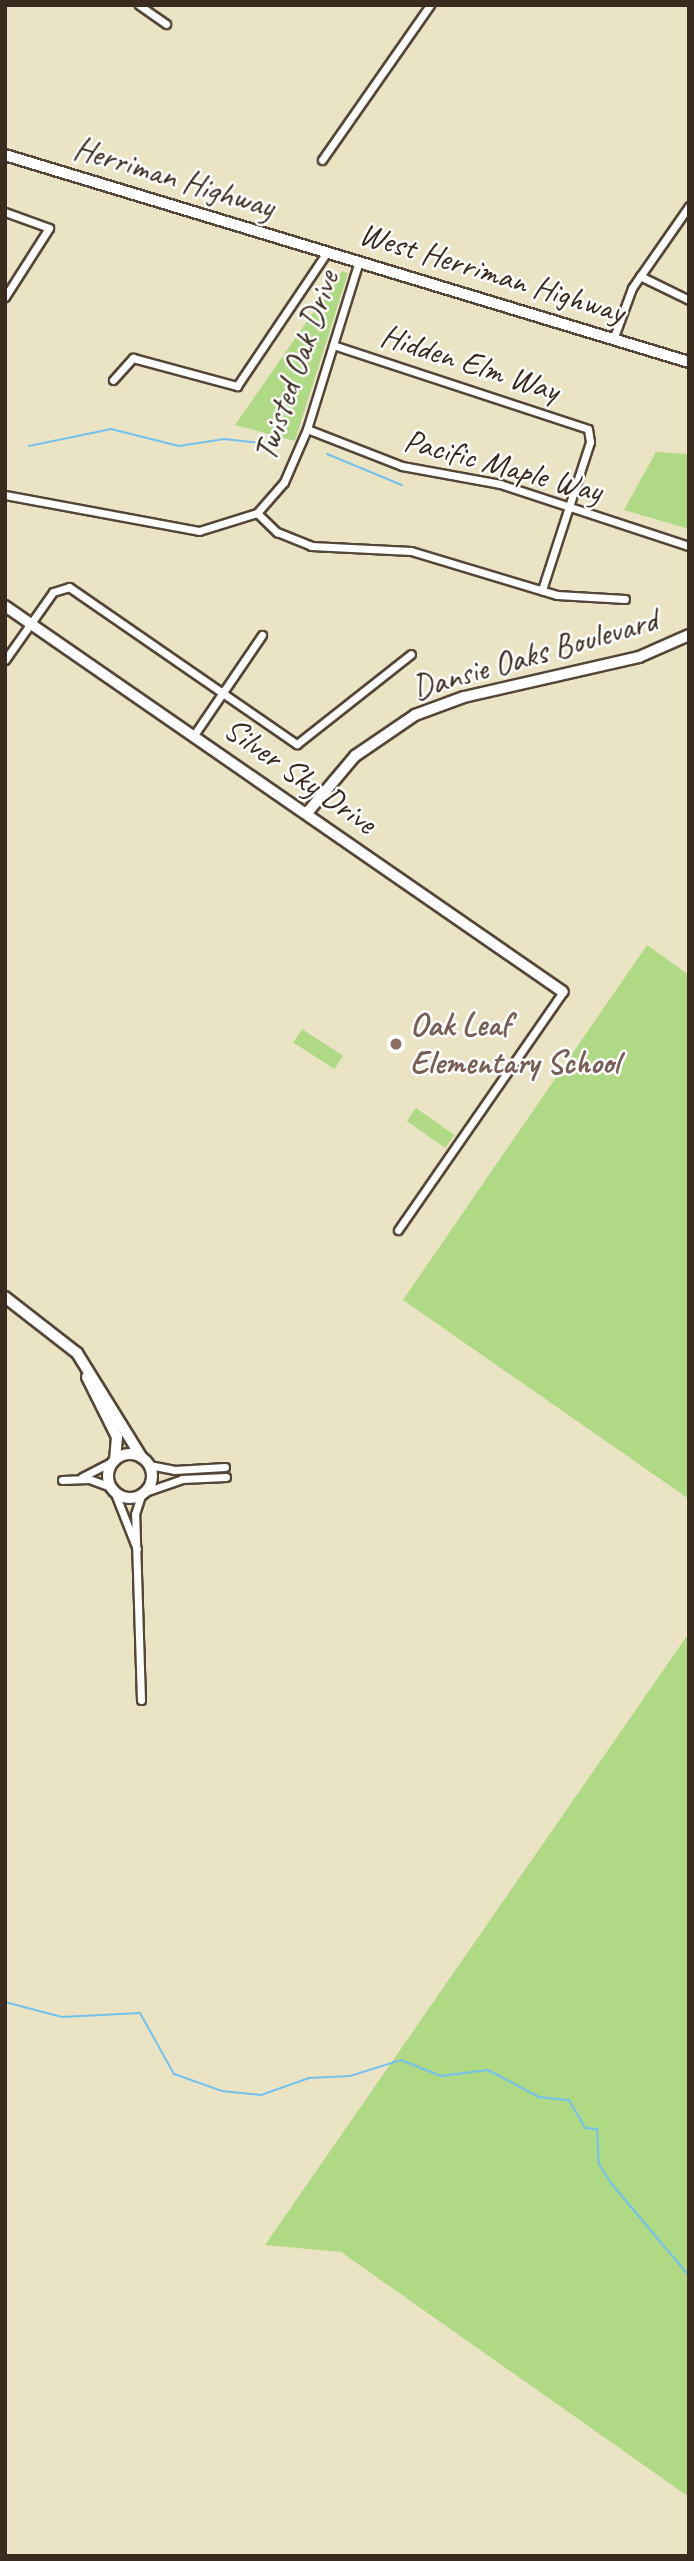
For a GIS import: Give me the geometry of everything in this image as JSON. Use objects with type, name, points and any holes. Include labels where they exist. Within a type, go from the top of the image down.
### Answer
[{"type":"street","points":[[139,5],[166,24]]},
{"type":"street","points":[[322,160],[430,5]]},
{"type":"street","name":"Herriman Highway","points":[[5,155],[327,251]]},
{"type":"street","points":[[614,337],[640,276],[689,206]]},
{"type":"street","points":[[5,212],[49,229],[5,297]]},
{"type":"street","points":[[113,380],[133,358],[237,386],[327,251]]},
{"type":"street","name":"West Herriman Highway","points":[[327,251],[641,345],[689,362]]},
{"type":"street","name":"Twisted Oak Drive","points":[[5,495],[191,530],[226,527],[257,513],[284,482],[307,429],[359,260]]},
{"type":"street","points":[[640,276],[689,300]]},
{"type":"street","name":"Hidden Elm Way","points":[[333,345],[589,432],[569,506]]},
{"type":"street","name":"Pacific Maple Way","points":[[307,429],[401,466],[500,484],[689,546]]},
{"type":"street","points":[[542,590],[569,506]]},
{"type":"street","points":[[257,513],[303,544],[425,554],[542,590],[625,599]]},
{"type":"street","points":[[5,660],[55,590],[69,587],[297,744],[411,654]]},
{"type":"street","name":"Silver Sky Drive","points":[[5,606],[33,622],[563,992]]},
{"type":"street","points":[[194,735],[262,635]]},
{"type":"street","name":"Dansie Oaks Boulevard","points":[[307,813],[355,756],[415,715],[464,697],[639,657],[689,635]]},
{"type":"street","points":[[398,1230],[563,992]]},
{"type":"street","points":[[5,1297],[86,1363],[146,1461],[152,1479],[143,1494],[137,1549],[141,1700]]},
{"type":"street","points":[[31,1316],[97,1392],[117,1437],[115,1459],[108,1473],[112,1489],[137,1549]]},
{"type":"street","points":[[62,1480],[81,1478],[115,1459],[225,1466]]},
{"type":"street","points":[[81,1478],[112,1489],[143,1494],[182,1479],[226,1477]]},
{"type":"green space","points":[[342,271],[348,273],[295,441],[235,425]]},
{"type":"green space","points":[[656,452],[689,454],[689,529],[624,510]]},
{"type":"green space","points":[[647,945],[689,975],[689,1499],[403,1300]]},
{"type":"green space","points":[[302,1029],[343,1056],[334,1069],[293,1042]]},
{"type":"green space","points":[[416,1108],[455,1135],[445,1148],[407,1121]]},
{"type":"green space","points":[[689,1633],[689,2497],[341,2252],[265,2245]]},
{"type":"waterway","points":[[29,446],[111,429],[179,446],[224,439],[269,444]]},
{"type":"waterway","points":[[327,454],[402,485]]},
{"type":"waterway","points":[[5,2002],[62,2017],[140,2013],[174,2074],[222,2091],[261,2095],[309,2078],[350,2076],[401,2060],[441,2076],[488,2070],[539,2097],[569,2100],[585,2128],[597,2129],[599,2164],[611,2183],[689,2276]]},
{"type":"place","name":"Oak Leaf Elementary School","points":[[396,1044]]}]
